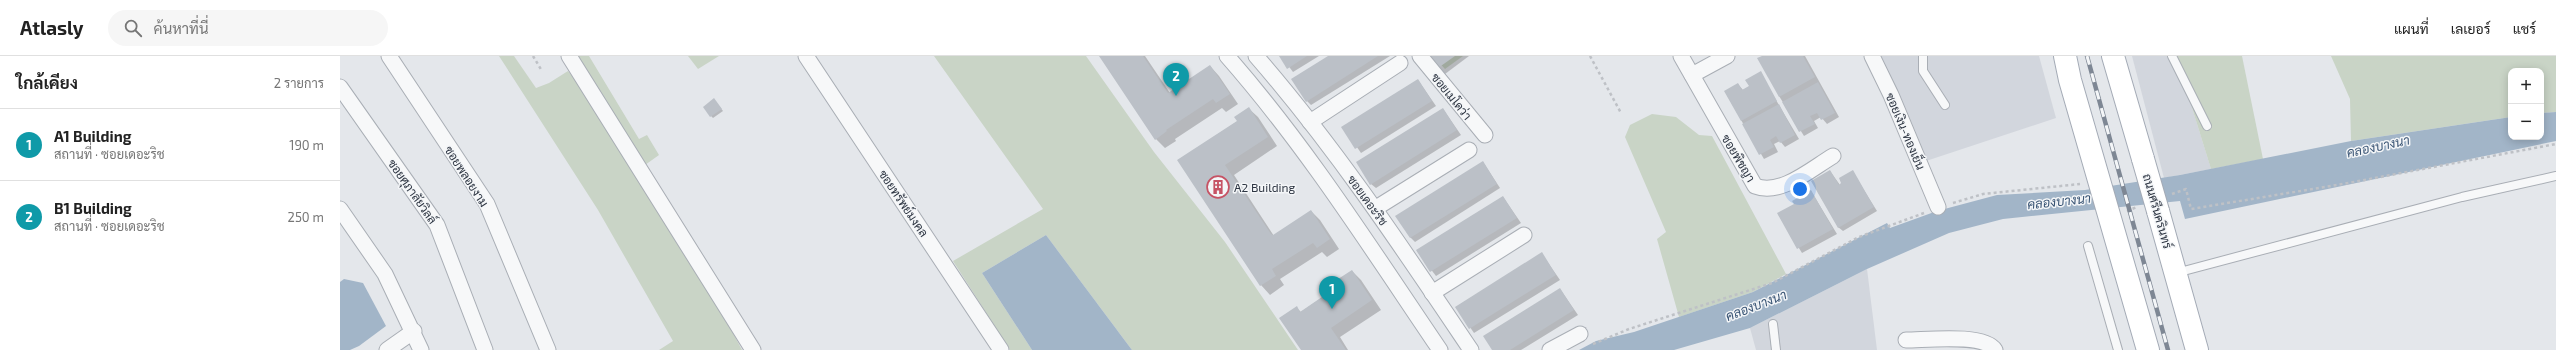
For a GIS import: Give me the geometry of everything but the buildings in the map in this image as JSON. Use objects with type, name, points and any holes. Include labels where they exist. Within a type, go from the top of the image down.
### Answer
[{"type":"main road","points":[[2060,56],[2070,80]]},
{"type":"main road","points":[[2065,56],[2070,80],[2148,350]]},
{"type":"main road","name":"ถนนศรีนครินทร์","points":[[2116,61],[2198,350]]},
{"type":"street","name":"ซอยพลอยงาม","points":[[389,56],[487,204],[548,350]]},
{"type":"street","points":[[569,56],[753,350]]},
{"type":"street","name":"ซอยทรัพย์มงคล","points":[[806,56],[1001,350]]},
{"type":"street","points":[[1227,56],[1259,92],[1335,196],[1440,350]]},
{"type":"street","name":"ซอยเดอะริช","points":[[1256,56],[1310,122],[1376,208],[1471,350]]},
{"type":"street","name":"ซอยเมโดว่า","points":[[1420,56],[1485,135]]},
{"type":"street","name":"ซอยพิชญา","points":[[1681,56],[1755,186],[1764,189],[1777,188],[1832,156]]},
{"type":"street","points":[[1692,75],[1727,56]]},
{"type":"street","name":"ซอยเงิน-ทองเย็น","points":[[1872,56],[1891,95],[1938,207]]},
{"type":"street","points":[[1310,122],[1400,63]]},
{"type":"street","name":"ซอยศุภาลัยวิลล์","points":[[340,87],[437,225],[485,350]]},
{"type":"street","points":[[1376,208],[1469,150]]},
{"type":"street","points":[[340,209],[385,274],[414,332],[421,350]]},
{"type":"street","points":[[1432,293],[1524,234]]},
{"type":"street","points":[[387,350],[414,332]]},
{"type":"street","points":[[1550,350],[1583,340]]},
{"type":"street","points":[[1906,340],[1979,340],[1991,344],[1995,350]]},
{"type":"lane","points":[[1923,56],[1923,71],[1945,105]]},
{"type":"lane","points":[[2172,56],[2208,126]]},
{"type":"lane","points":[[2175,273],[2462,196],[2556,176]]},
{"type":"lane","points":[[2088,246],[2118,350]]},
{"type":"lane","points":[[1773,324],[1776,350]]},
{"type":"path","points":[[533,56],[542,70]]},
{"type":"path","points":[[1590,56],[1621,113]]},
{"type":"path","points":[[2110,218],[2156,204],[2186,189],[2192,209],[2344,184],[2556,144]]},
{"type":"path","points":[[1583,340],[1629,329],[1772,283],[1859,237],[1938,207],[1983,194],[2091,183],[2095,168]]},
{"type":"shaded area","points":[[1878,56],[2039,56],[2056,118],[1926,161]]},
{"type":"shaded area","points":[[2132,56],[2176,56],[2211,169],[2164,178]]},
{"type":"shaded area","points":[[1867,269],[1877,350],[1756,350],[1750,328]]},
{"type":"green space","points":[[499,56],[514,56],[536,88],[549,83],[568,71],[581,87],[724,316],[742,350],[659,350],[673,341],[598,210]]},
{"type":"green space","points":[[578,56],[589,56],[639,139],[647,135],[659,155],[645,165]]},
{"type":"green space","points":[[688,56],[719,56],[698,69]]},
{"type":"green space","points":[[934,56],[1086,56],[1154,152],[1225,242],[1298,350],[1132,350],[1046,235],[982,273],[1032,350],[1010,350],[953,261],[1043,209]]},
{"type":"green space","points":[[1433,56],[1463,56],[1445,69]]},
{"type":"green space","points":[[2176,56],[2242,56],[2263,159],[2211,169]]},
{"type":"green space","points":[[2331,56],[2556,56],[2556,112],[2544,113],[2544,68],[2508,68],[2508,117],[2351,141],[2350,99]]},
{"type":"green space","points":[[1652,114],[1676,117],[1699,135],[1712,136],[1786,274],[1753,292],[1679,317],[1657,239],[1666,232],[1625,137],[1630,125]]},
{"type":"water","name":"คลองบางนา","points":[[2556,112],[2556,141],[2185,219],[2180,201],[2003,219],[1949,233],[1867,269],[1750,328],[1674,350],[1579,350],[1596,341],[1634,332],[1753,292],[1887,223],[1890,228],[1937,211],[1997,195],[2085,190],[2180,175],[2351,141],[2508,117],[2508,140],[2544,140],[2544,113]]},
{"type":"water","points":[[1046,235],[1132,350],[1032,350],[982,273]]},
{"type":"water","points":[[344,279],[363,283],[386,326],[359,346],[350,350],[340,350],[340,282]]},
{"type":"railway","points":[[2087,56],[2168,350]]},
{"type":"place","name":"B1 Building","points":[[1176,96]]},
{"type":"place","name":"A2 Building","points":[[1218,187]]},
{"type":"place","name":"A1 Building","points":[[1332,309]]}]
